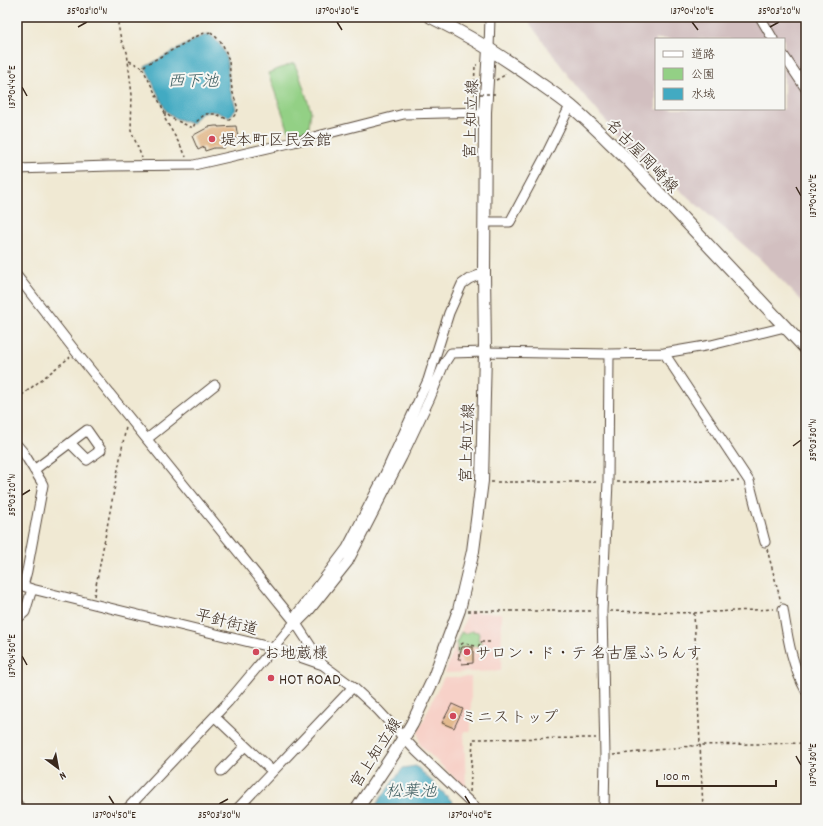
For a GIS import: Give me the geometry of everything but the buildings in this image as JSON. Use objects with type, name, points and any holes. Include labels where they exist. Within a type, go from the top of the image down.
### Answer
[{"type":"main road","name":"名古屋岡崎線","points":[[431,17],[489,49],[524,72],[570,106],[597,130],[806,349]]},
{"type":"main road","name":"宮上知立線","points":[[356,809],[404,738],[433,680],[459,610],[473,551],[482,481],[485,352],[485,112],[489,49]]},
{"type":"street","points":[[489,49],[490,17]]},
{"type":"street","points":[[760,17],[772,38]]},
{"type":"street","points":[[785,58],[806,89]]},
{"type":"street","points":[[484,222],[510,222],[570,106]]},
{"type":"street","points":[[17,169],[186,165],[294,142],[404,114],[485,112]]},
{"type":"street","points":[[127,809],[228,702],[274,648],[295,622],[297,614],[347,548],[385,474],[428,380],[449,313],[462,284],[469,279],[484,273]]},
{"type":"street","points":[[17,276],[76,352],[295,622],[323,664]]},
{"type":"street","points":[[295,622],[299,621],[309,611],[348,562],[402,457],[430,398],[444,364],[452,353],[664,353],[711,346],[785,327]]},
{"type":"street","points":[[664,353],[749,481],[765,542]]},
{"type":"street","points":[[604,809],[605,756],[602,611],[608,482],[608,354]]},
{"type":"street","points":[[147,439],[215,385]]},
{"type":"street","points":[[34,470],[70,443]]},
{"type":"street","points":[[17,445],[23,452],[43,485],[27,572],[20,585]]},
{"type":"street","name":"平針街道","points":[[20,585],[274,648],[323,664],[353,687],[378,710],[416,751],[473,806]]},
{"type":"street","points":[[17,619],[25,612],[32,589]]},
{"type":"street","points":[[783,609],[792,659],[799,678],[806,691]]},
{"type":"street","points":[[236,809],[353,687]]},
{"type":"street","points":[[215,716],[272,771]]},
{"type":"street","points":[[222,771],[245,746]]},
{"type":"street","points":[[17,804],[21,809]]},
{"type":"path","points":[[121,17],[118,24],[121,40],[127,52],[132,95],[131,130],[145,165]]},
{"type":"path","points":[[128,61],[142,67],[165,113],[173,119],[193,128],[195,123],[205,114],[216,114],[229,120],[237,112],[238,109],[232,90],[226,52],[222,44],[211,32],[201,34],[142,67]]},
{"type":"path","points":[[477,65],[475,65],[474,94],[496,94]]},
{"type":"path","points":[[496,80],[505,75],[505,73]]},
{"type":"path","points":[[165,113],[165,119],[186,157],[186,165]]},
{"type":"path","points":[[17,399],[76,352]]},
{"type":"path","points":[[93,604],[128,415]]},
{"type":"path","points":[[459,610],[694,613],[783,609],[765,542]]},
{"type":"path","points":[[694,613],[703,809]]},
{"type":"path","points":[[459,656],[459,647],[462,644],[467,643],[479,646],[480,642],[490,642]]},
{"type":"path","points":[[473,806],[473,739],[604,738]]},
{"type":"path","points":[[605,756],[700,745],[806,743]]},
{"type":"shaded area","points":[[525,17],[806,17],[806,305],[761,260],[624,142],[576,86]]},
{"type":"shaded area","points":[[468,612],[502,613],[501,671],[445,673]]},
{"type":"shaded area","points":[[444,677],[471,677],[471,731],[464,731],[466,789],[420,745],[418,731]]},
{"type":"green space","points":[[294,63],[311,111],[308,134],[291,137],[268,73]]},
{"type":"green space","points":[[472,631],[478,632],[478,640],[481,641],[480,646],[462,647],[460,653],[457,654],[456,644],[461,632],[465,634]]},
{"type":"water","name":"西下池","points":[[209,34],[222,47],[225,54],[229,83],[236,110],[229,117],[213,112],[204,112],[199,115],[192,124],[175,118],[166,111],[145,67],[200,37]]},
{"type":"water","name":"松葉池","points":[[416,766],[460,809],[373,809],[403,768]]},
{"type":"place","name":"堤本町区民会館","points":[[212,139]]},
{"type":"place","name":"お地蔵様","points":[[256,652]]},
{"type":"place","name":"サロン・ド・テ 名古屋ふらんす","points":[[467,652]]},
{"type":"place","name":"HOT ROAD","points":[[271,678]]},
{"type":"place","name":"ミニストップ","points":[[453,716]]}]
